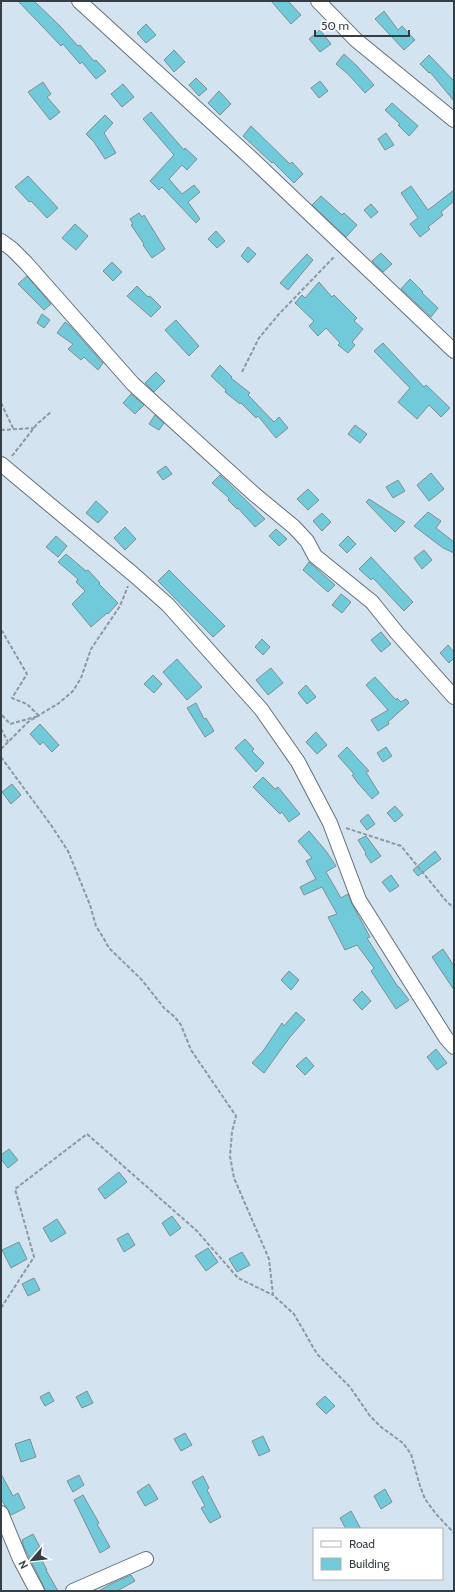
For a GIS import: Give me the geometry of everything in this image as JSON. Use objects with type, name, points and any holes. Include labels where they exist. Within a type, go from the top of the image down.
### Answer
[{"type":"street","points":[[79,1],[245,153],[454,351]]},
{"type":"street","points":[[318,1],[356,40],[454,120]]},
{"type":"street","points":[[1,241],[12,249],[26,263],[133,384],[254,494],[294,527],[307,541],[315,556],[372,602],[454,697]]},
{"type":"street","points":[[2,465],[168,605],[261,709],[298,762],[330,823],[359,900],[446,1038],[454,1047]]},
{"type":"street","points":[[1,1513],[20,1559],[37,1591]]},
{"type":"street","points":[[73,1591],[146,1559]]},
{"type":"path","points":[[242,372],[259,338],[278,314],[344,246]]},
{"type":"path","points":[[1,403],[13,428]]},
{"type":"path","points":[[2,465],[34,428],[51,412]]},
{"type":"path","points":[[1,430],[13,428],[34,428]]},
{"type":"path","points":[[1,749],[28,722],[60,703],[73,690],[81,678],[91,649],[120,606],[133,574]]},
{"type":"path","points":[[1,631],[28,674],[12,698],[27,704],[39,716]]},
{"type":"path","points":[[1,714],[10,724],[39,716]]},
{"type":"path","points":[[1,728],[8,742]]},
{"type":"path","points":[[1,757],[51,825],[68,851],[90,905],[96,926],[109,948],[141,979],[165,1009],[175,1017],[181,1025],[191,1050],[236,1116],[232,1132],[230,1156],[234,1178],[269,1259],[273,1295]]},
{"type":"path","points":[[330,823],[401,846],[447,902],[454,908]]},
{"type":"path","points":[[1,1308],[34,1257],[15,1190],[87,1134],[197,1231],[238,1278],[273,1295],[294,1314],[317,1354],[350,1387],[370,1416],[380,1427],[403,1443],[411,1454],[425,1498],[436,1514],[454,1532]]},
{"type":"building","points":[[18,1],[34,1],[78,46],[80,45],[94,61],[96,60],[106,71],[96,79],[82,62],[80,64],[63,44],[61,46]]},
{"type":"building","points":[[271,1],[288,1],[301,15],[291,24]]},
{"type":"building","points":[[384,11],[398,30],[402,26],[415,40],[404,50],[375,19]]},
{"type":"building","points":[[146,24],[156,35],[146,43],[137,33]]},
{"type":"building","points":[[320,30],[331,44],[320,52],[309,39]]},
{"type":"building","points":[[174,50],[185,62],[174,72],[164,60]]},
{"type":"building","points":[[344,54],[374,85],[365,93],[348,74],[336,64]]},
{"type":"building","points":[[429,55],[454,81],[454,101],[430,72],[429,73],[420,64]]},
{"type":"building","points":[[196,78],[207,89],[199,96],[189,85]]},
{"type":"building","points":[[320,81],[328,91],[319,98],[311,88]]},
{"type":"building","points":[[43,82],[51,94],[47,97],[60,112],[50,120],[28,92]]},
{"type":"building","points":[[123,84],[134,97],[122,107],[111,94]]},
{"type":"building","points":[[219,91],[231,104],[220,115],[208,103]]},
{"type":"building","points":[[392,103],[418,126],[409,136],[398,125],[400,124],[385,110]]},
{"type":"building","points":[[151,112],[184,150],[185,148],[197,159],[187,170],[182,165],[169,179],[182,194],[194,185],[200,192],[188,202],[200,219],[196,223],[162,187],[159,190],[150,181],[174,155],[143,119]]},
{"type":"building","points":[[105,115],[113,123],[104,133],[116,153],[105,159],[94,142],[86,134]]},
{"type":"building","points":[[251,126],[290,164],[292,162],[303,174],[294,183],[273,162],[272,163],[243,136]]},
{"type":"building","points":[[386,133],[394,145],[385,150],[378,139]]},
{"type":"building","points":[[28,176],[58,208],[47,218],[15,187]]},
{"type":"building","points":[[411,186],[428,210],[454,190],[454,201],[441,212],[443,215],[428,227],[430,229],[420,237],[410,224],[418,218],[401,193]]},
{"type":"building","points":[[321,196],[342,215],[344,213],[357,225],[346,237],[312,205]]},
{"type":"building","points":[[371,204],[378,212],[371,218],[364,210]]},
{"type":"building","points":[[139,213],[142,217],[144,215],[165,249],[152,258],[131,225],[133,224],[130,219]]},
{"type":"building","points":[[75,224],[88,236],[76,250],[62,238]]},
{"type":"building","points":[[216,231],[225,241],[217,248],[208,239]]},
{"type":"building","points":[[248,247],[256,254],[248,263],[241,256]]},
{"type":"building","points":[[381,253],[392,264],[383,272],[372,261]]},
{"type":"building","points":[[307,254],[313,260],[288,290],[280,283]]},
{"type":"building","points":[[112,262],[122,272],[113,281],[103,271]]},
{"type":"building","points":[[27,276],[51,304],[44,310],[18,284]]},
{"type":"building","points":[[410,279],[438,308],[431,317],[401,289]]},
{"type":"building","points":[[319,282],[332,297],[334,295],[357,318],[354,321],[363,329],[352,342],[355,345],[348,353],[338,345],[340,343],[326,328],[318,336],[309,326],[314,321],[295,303],[302,295],[305,298]]},
{"type":"building","points":[[137,286],[161,307],[151,317],[127,296]]},
{"type":"building","points":[[42,314],[50,320],[44,328],[37,323]]},
{"type":"building","points":[[176,320],[199,346],[189,356],[165,330]]},
{"type":"building","points":[[65,322],[103,363],[98,370],[84,357],[81,360],[68,349],[73,344],[57,333]]},
{"type":"building","points":[[383,343],[424,387],[426,385],[450,408],[441,417],[429,405],[417,419],[398,402],[410,388],[374,351]]},
{"type":"building","points":[[220,365],[232,377],[231,378],[250,393],[248,395],[274,422],[279,417],[288,428],[276,438],[258,416],[256,418],[241,403],[240,404],[225,392],[226,390],[211,376]]},
{"type":"building","points":[[156,372],[165,381],[154,392],[145,383]]},
{"type":"building","points":[[131,394],[144,405],[135,414],[123,403]]},
{"type":"building","points":[[155,415],[164,423],[159,430],[149,424]]},
{"type":"building","points":[[355,425],[367,434],[360,443],[348,434]]},
{"type":"building","points":[[166,466],[172,474],[163,480],[157,472]]},
{"type":"building","points":[[431,473],[444,489],[429,501],[417,485]]},
{"type":"building","points":[[220,475],[265,519],[255,527],[238,508],[237,509],[228,500],[229,498],[212,483]]},
{"type":"building","points":[[398,480],[405,491],[393,498],[386,487]]},
{"type":"building","points":[[308,489],[319,500],[308,510],[297,499]]},
{"type":"building","points":[[369,499],[405,522],[395,532],[366,502]]},
{"type":"building","points":[[96,501],[108,512],[98,523],[86,513]]},
{"type":"building","points":[[428,512],[441,521],[436,528],[454,542],[454,553],[443,548],[414,526]]},
{"type":"building","points":[[322,513],[331,522],[322,531],[313,521]]},
{"type":"building","points":[[125,527],[136,539],[125,550],[114,538]]},
{"type":"building","points":[[276,529],[287,539],[279,546],[269,536]]},
{"type":"building","points":[[56,536],[67,546],[58,557],[46,547]]},
{"type":"building","points":[[348,536],[356,544],[347,553],[339,545]]},
{"type":"building","points":[[424,550],[432,560],[422,569],[414,558]]},
{"type":"building","points":[[66,554],[86,571],[88,570],[100,583],[99,584],[118,603],[108,614],[107,613],[91,627],[72,604],[85,591],[76,582],[78,579],[58,562]]},
{"type":"building","points":[[371,557],[413,602],[404,611],[373,578],[371,580],[359,569]]},
{"type":"building","points":[[309,562],[335,585],[328,592],[303,570]]},
{"type":"building","points":[[169,570],[225,626],[213,637],[158,581]]},
{"type":"building","points":[[341,594],[351,602],[342,613],[332,605]]},
{"type":"building","points":[[381,632],[391,644],[381,652],[371,640]]},
{"type":"building","points":[[262,639],[270,647],[263,655],[255,647]]},
{"type":"building","points":[[448,645],[454,652],[454,658],[449,663],[440,653]]},
{"type":"building","points":[[177,659],[202,687],[187,700],[163,672]]},
{"type":"building","points":[[271,668],[283,683],[268,695],[256,680]]},
{"type":"building","points":[[153,675],[162,684],[154,693],[144,684]]},
{"type":"building","points":[[375,677],[396,700],[397,698],[401,702],[406,699],[409,703],[388,722],[389,724],[378,731],[371,720],[388,710],[366,685]]},
{"type":"building","points":[[306,685],[316,697],[307,704],[298,693]]},
{"type":"building","points":[[196,703],[204,719],[206,718],[214,731],[205,737],[187,708]]},
{"type":"building","points":[[40,724],[59,745],[52,752],[43,742],[40,745],[30,734]]},
{"type":"building","points":[[316,732],[327,745],[317,754],[306,742]]},
{"type":"building","points":[[245,739],[254,749],[252,751],[264,763],[256,772],[235,748]]},
{"type":"building","points":[[347,747],[369,771],[366,772],[379,793],[372,799],[357,782],[352,775],[354,774],[338,756]]},
{"type":"building","points":[[386,747],[392,756],[383,762],[377,753]]},
{"type":"building","points":[[263,777],[275,789],[278,787],[300,814],[289,822],[282,812],[280,814],[253,787]]},
{"type":"building","points":[[12,784],[21,795],[11,804],[2,792]]},
{"type":"building","points":[[395,806],[403,815],[395,822],[387,813]]},
{"type":"building","points":[[368,814],[375,824],[367,830],[360,821]]},
{"type":"building","points":[[309,831],[326,851],[336,866],[326,872],[341,898],[348,894],[370,937],[367,938],[398,987],[409,1000],[396,1009],[371,971],[374,968],[357,945],[345,950],[328,917],[337,914],[322,887],[304,895],[300,887],[316,879],[306,861],[312,858],[298,841]]},
{"type":"building","points":[[366,836],[381,856],[371,863],[358,840]]},
{"type":"building","points":[[435,851],[441,859],[418,876],[413,870]]},
{"type":"building","points":[[391,875],[399,886],[390,892],[382,882]]},
{"type":"building","points":[[443,949],[454,966],[454,990],[432,957]]},
{"type":"building","points":[[289,971],[299,980],[291,990],[281,980]]},
{"type":"building","points":[[362,991],[371,1001],[362,1010],[353,1000]]},
{"type":"building","points":[[296,1012],[305,1020],[290,1037],[264,1073],[252,1063],[263,1051],[282,1023],[284,1026]]},
{"type":"building","points":[[436,1049],[447,1063],[437,1070],[427,1057]]},
{"type":"building","points":[[306,1057],[314,1066],[305,1075],[296,1066]]},
{"type":"building","points":[[9,1149],[18,1160],[8,1168],[1,1159],[1,1155]]},
{"type":"building","points":[[119,1172],[127,1182],[105,1199],[98,1189]]},
{"type":"building","points":[[172,1216],[181,1228],[170,1236],[162,1223]]},
{"type":"building","points":[[57,1219],[66,1233],[51,1242],[43,1228]]},
{"type":"building","points":[[128,1233],[135,1245],[124,1252],[117,1239]]},
{"type":"building","points":[[19,1242],[27,1259],[11,1268],[2,1250]]},
{"type":"building","points":[[208,1248],[218,1262],[206,1271],[195,1256]]},
{"type":"building","points":[[242,1252],[250,1265],[237,1272],[229,1259]]},
{"type":"building","points":[[34,1278],[40,1290],[28,1296],[22,1284]]},
{"type":"building","points":[[87,1391],[93,1403],[82,1408],[76,1397]]},
{"type":"building","points":[[49,1392],[54,1401],[45,1406],[40,1397]]},
{"type":"building","points":[[325,1396],[335,1406],[326,1414],[316,1404]]},
{"type":"building","points":[[185,1433],[192,1445],[181,1451],[174,1439]]},
{"type":"building","points":[[263,1436],[270,1451],[259,1456],[252,1441]]},
{"type":"building","points":[[30,1439],[36,1457],[21,1462],[15,1444]]},
{"type":"building","points":[[1,1474],[13,1496],[18,1493],[25,1508],[11,1515],[1,1499]]},
{"type":"building","points":[[79,1475],[84,1485],[73,1492],[67,1481]]},
{"type":"building","points":[[203,1476],[209,1488],[207,1490],[221,1517],[210,1523],[201,1508],[205,1506],[192,1482]]},
{"type":"building","points":[[149,1484],[158,1499],[145,1506],[137,1492]]},
{"type":"building","points":[[385,1489],[392,1502],[381,1509],[374,1496]]},
{"type":"building","points":[[83,1495],[99,1523],[97,1524],[110,1547],[100,1553],[74,1500]]},
{"type":"building","points":[[351,1511],[360,1528],[345,1528],[340,1518]]},
{"type":"building","points":[[33,1534],[40,1547],[36,1549],[58,1591],[46,1591],[24,1547],[22,1540]]},
{"type":"building","points":[[131,1575],[135,1581],[117,1591],[99,1591],[111,1584]]}]
